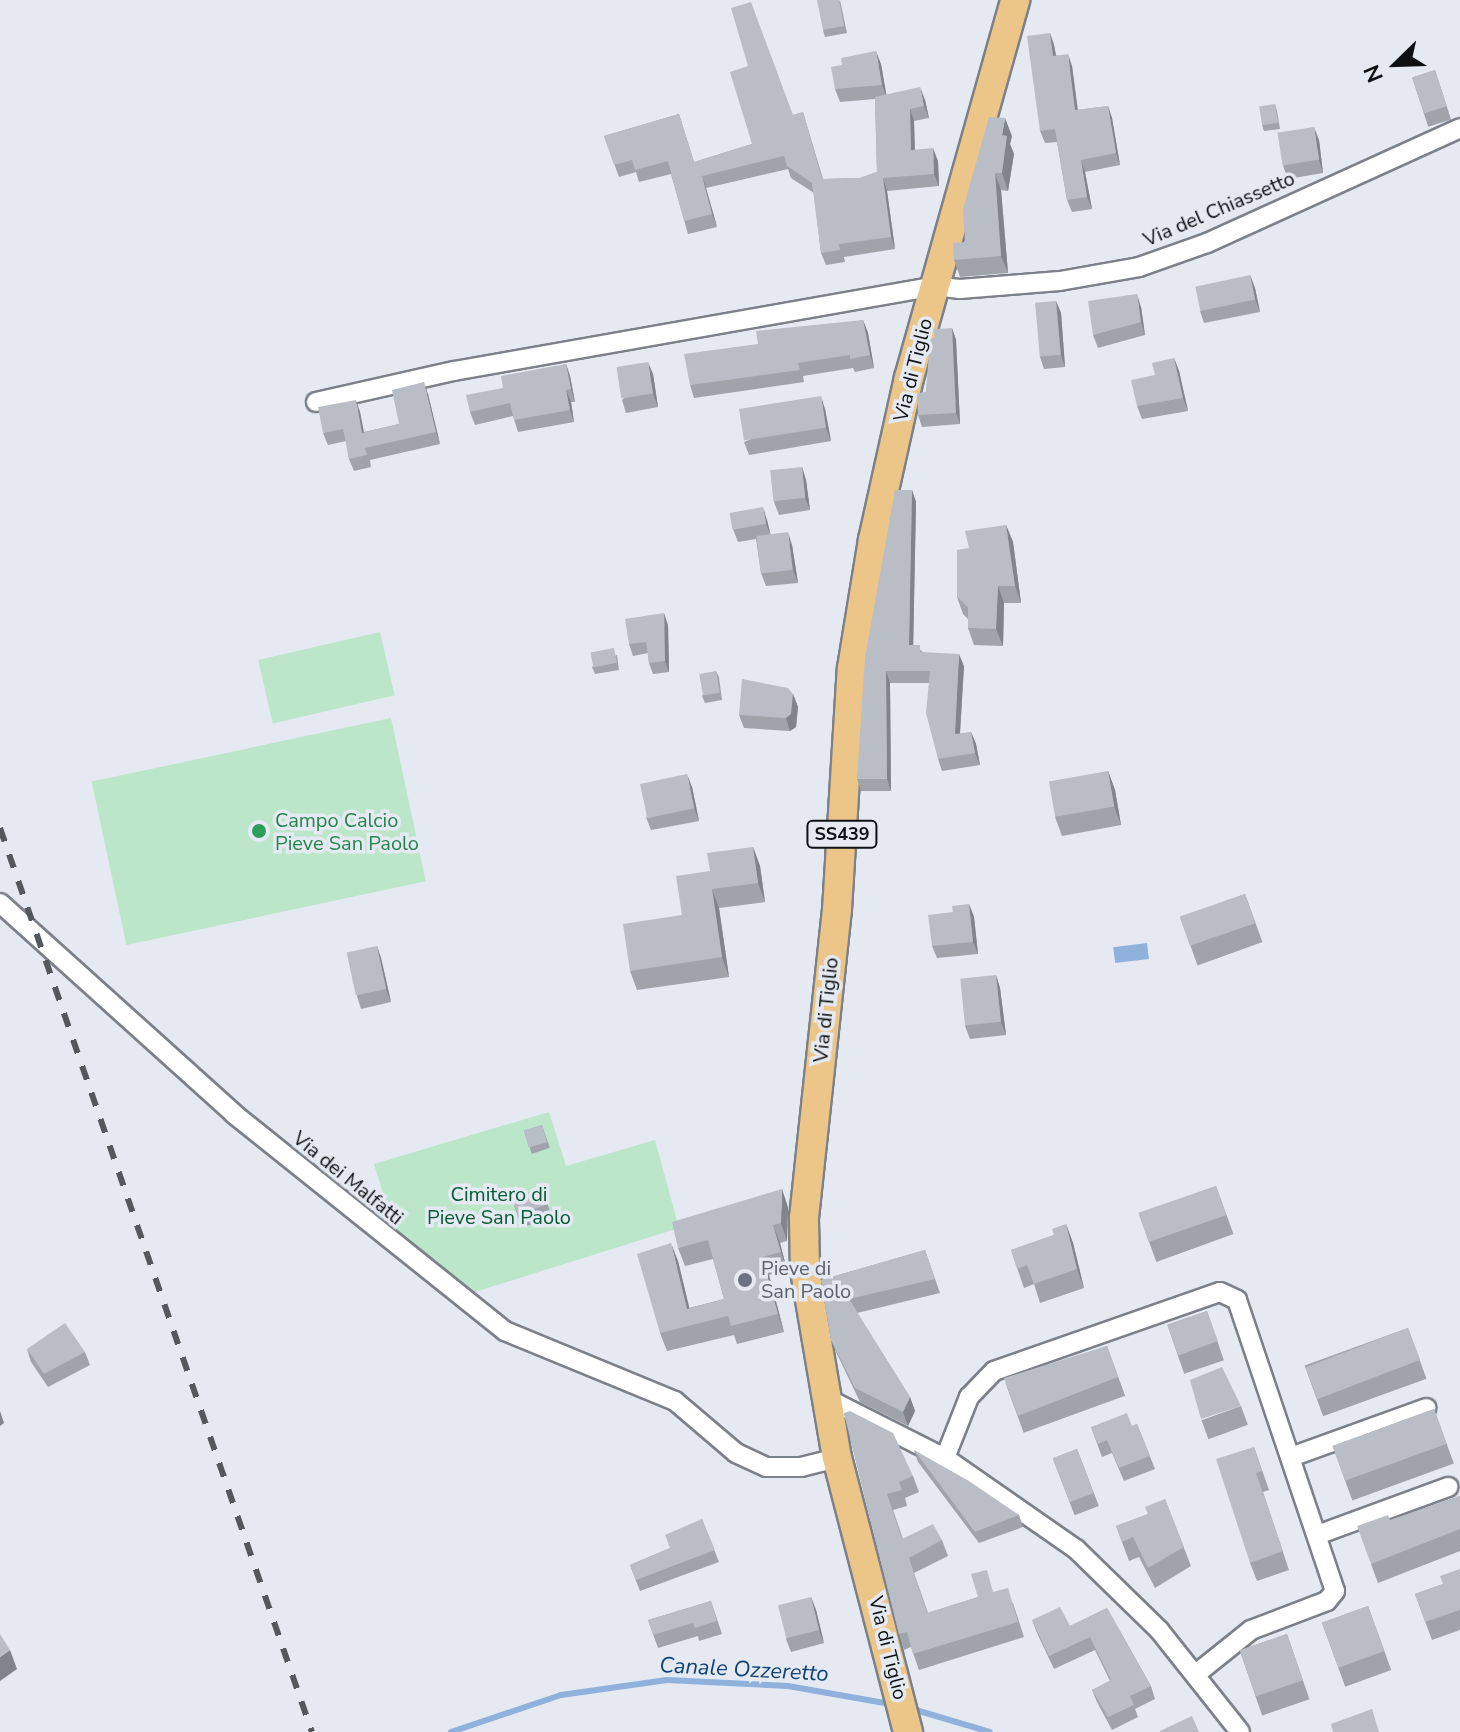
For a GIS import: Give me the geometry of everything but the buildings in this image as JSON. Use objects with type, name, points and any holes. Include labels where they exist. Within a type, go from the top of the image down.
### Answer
[{"type":"main road","name":"Via di Tiglio","points":[[908,1732],[896,1675],[837,1458],[805,1271],[804,1218],[837,910],[852,668],[873,540],[935,286],[1015,0]]},
{"type":"street","name":"Via del Chiassetto","points":[[935,286],[1060,281],[1139,267],[1207,243],[1460,128]]},
{"type":"street","name":"Via di Tiglio","points":[[316,402],[454,371],[935,286]]},
{"type":"street","name":"Via dei Malfatti","points":[[0,903],[234,1114],[505,1331],[675,1401],[736,1453],[766,1467],[801,1467],[837,1458]]},
{"type":"street","points":[[945,1458],[969,1397],[994,1371],[1220,1292],[1237,1300],[1335,1591],[1327,1601],[1251,1630],[1196,1674]]},
{"type":"street","points":[[826,1398],[945,1458],[1076,1549],[1196,1674],[1240,1732]]},
{"type":"street","points":[[1291,1457],[1426,1408]]},
{"type":"street","points":[[1317,1535],[1448,1487]]},
{"type":"green space","points":[[380,632],[395,695],[273,723],[258,660]]},
{"type":"green space","name":"Campo Calcio Pieve San Paolo","points":[[391,718],[426,881],[126,945],[92,782]]},
{"type":"green space","name":"Cimitero di Pieve San Paolo","points":[[549,1112],[566,1166],[655,1140],[679,1228],[475,1292],[395,1233],[374,1164]]},
{"type":"water","points":[[1147,943],[1149,959],[1115,963],[1113,947]]},
{"type":"waterway","name":"Canale Ozzeretto","points":[[451,1732],[561,1695],[667,1680],[788,1686],[890,1704]]},
{"type":"waterway","name":"Canale Ozzeretto","points":[[909,1708],[990,1732]]},
{"type":"railway","points":[[0,828],[312,1732]]},
{"type":"place","name":"Campo Calcio Pieve San Paolo","points":[[259,831]]},
{"type":"place","name":"Pieve di San Paolo","points":[[745,1280]]}]
